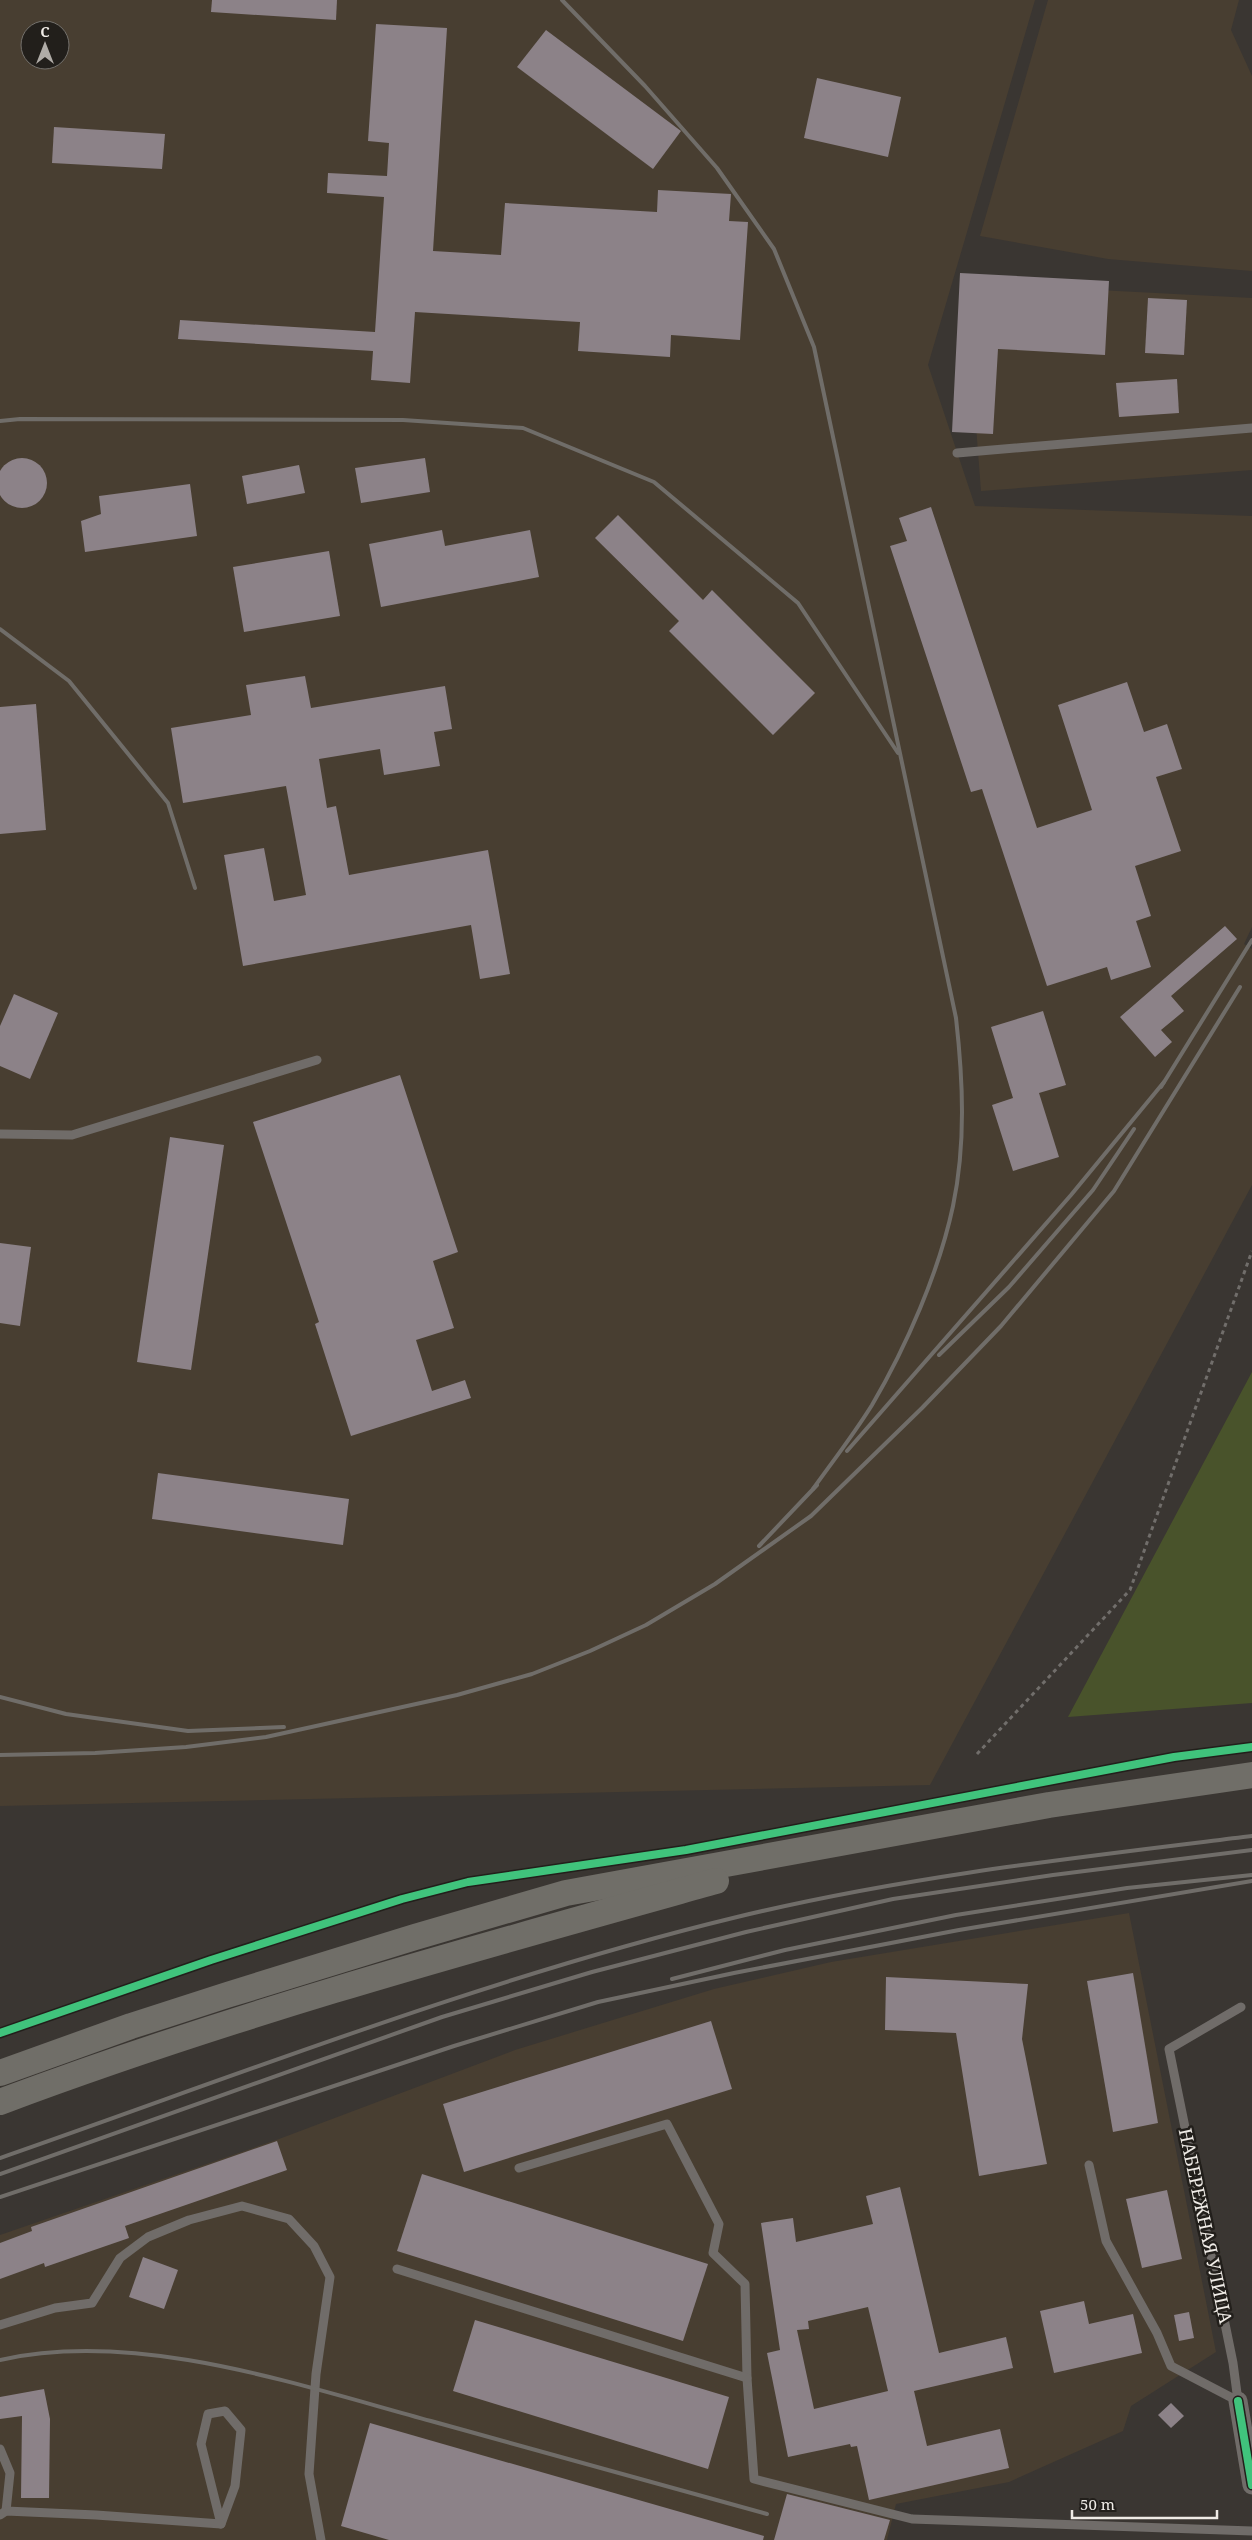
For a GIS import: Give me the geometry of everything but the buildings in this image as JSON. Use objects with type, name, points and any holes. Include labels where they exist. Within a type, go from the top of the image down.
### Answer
[{"type":"main road","points":[[0,2073],[131,2026],[227,1995],[415,1936],[566,1893],[1049,1805],[1252,1775]]},
{"type":"main road","points":[[0,2102],[159,2046],[425,1963],[878,1836]]},
{"type":"street","name":"НАБЕРЕЖНАЯ УЛИЦА","points":[[1238,2401],[1252,2485]]},
{"type":"lane","points":[[957,453],[1252,428]]},
{"type":"lane","points":[[0,1134],[72,1136],[317,1060]]},
{"type":"lane","name":"НАБЕРЕЖНАЯ УЛИЦА","points":[[1238,2401],[1233,2363],[1169,2050],[1240,2007]]},
{"type":"lane","points":[[519,2168],[668,2124],[719,2224],[713,2253],[745,2284],[747,2378],[754,2479],[912,2519],[1252,2531]]},
{"type":"lane","points":[[1089,2165],[1106,2240],[1157,2333],[1171,2366],[1238,2401]]},
{"type":"lane","points":[[0,2325],[55,2308],[92,2303],[120,2258],[148,2237],[189,2220],[242,2206],[289,2219],[314,2246],[330,2277],[311,2420],[309,2474],[321,2540]]},
{"type":"lane","points":[[397,2268],[747,2378]]},
{"type":"lane","points":[[225,2411],[241,2430],[235,2486],[221,2524],[201,2444],[208,2414],[225,2411]]},
{"type":"lane","points":[[0,2449],[10,2474],[3,2513],[96,2515],[221,2524]]},
{"type":"path","points":[[977,1754],[1130,1590],[1252,1251]]},
{"type":"shaded area","points":[[0,0],[1035,0],[928,365],[975,506],[1252,516],[1252,927],[1244,944],[1252,949],[1252,1185],[930,1785],[0,1806]]},
{"type":"shaded area","points":[[1048,0],[1239,0],[1231,30],[1252,76],[1252,271],[1108,259],[980,236]]},
{"type":"shaded area","points":[[965,283],[1252,298],[1252,470],[981,491]]},
{"type":"shaded area","points":[[1129,1913],[1216,2352],[1131,2406],[1123,2431],[1009,2482],[896,2504],[887,2540],[0,2540],[0,2235],[279,2139],[515,2050],[714,1989],[831,1962]]},
{"type":"green space","points":[[1252,1372],[1252,1703],[1068,1717]]},
{"type":"railway","points":[[562,0],[645,86],[717,168],[774,249],[814,347],[956,1018],[962,1088],[962,1136],[957,1183],[947,1231],[920,1308],[885,1383],[858,1426],[813,1489]]},
{"type":"railway","points":[[0,421],[20,419],[403,420],[523,428],[654,482],[798,603],[898,753]]},
{"type":"railway","points":[[0,629],[69,681],[168,803],[195,888]]},
{"type":"railway","points":[[1161,1087],[1252,940]]},
{"type":"railway","points":[[0,1755],[95,1753],[186,1747],[266,1737],[457,1695],[532,1674],[590,1651],[646,1625],[715,1584],[811,1516],[922,1408],[1001,1326],[1114,1191],[1240,987]]},
{"type":"railway","points":[[847,1451],[1071,1195],[1164,1082]]},
{"type":"railway","points":[[939,1355],[1009,1287],[1093,1190],[1134,1129]]},
{"type":"railway","points":[[759,1546],[817,1485]]},
{"type":"railway","points":[[0,1697],[66,1714],[188,1731],[284,1727]]},
{"type":"railway","points":[[0,2158],[274,2060],[457,1998],[643,1941],[737,1917],[865,1890],[993,1869],[1252,1836]]},
{"type":"railway","points":[[0,2174],[442,2017],[592,1972],[746,1932],[893,1899],[1053,1875],[1252,1850]]},
{"type":"railway","points":[[672,1979],[785,1950],[956,1915],[1127,1888],[1252,1875]]},
{"type":"railway","points":[[0,2197],[454,2046],[598,2002],[734,1973],[959,1930],[1252,1881]]},
{"type":"railway","points":[[0,2360],[52,2352],[106,2351],[162,2356],[217,2365],[327,2392],[767,2514]]},
{"type":"cycle path","points":[[0,2033],[211,1960],[402,1899],[468,1882],[686,1850],[1174,1757],[1252,1747]]},
{"type":"cycle path","points":[[1238,2401],[1252,2485]]}]
